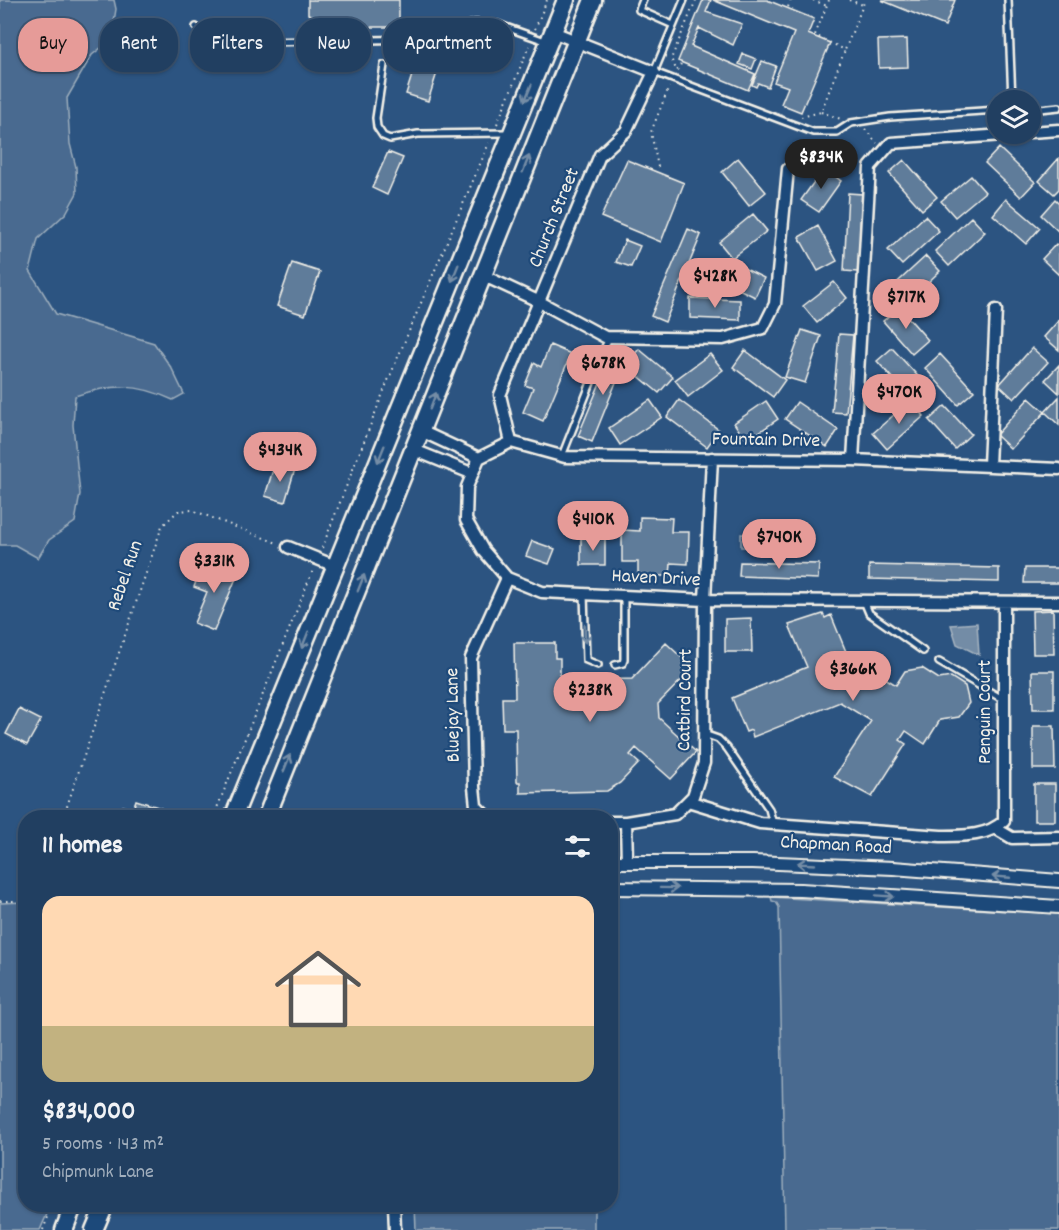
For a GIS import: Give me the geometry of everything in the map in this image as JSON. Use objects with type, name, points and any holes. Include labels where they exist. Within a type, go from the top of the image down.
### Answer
[{"type":"main road","points":[[236,810],[566,0]]},
{"type":"main road","points":[[269,810],[593,0]]},
{"type":"main road","points":[[64,1230],[71,1212]]},
{"type":"main road","points":[[94,1230],[102,1212]]},
{"type":"street","points":[[551,37],[576,41],[654,72]]},
{"type":"street","name":"Church Street","points":[[511,442],[500,395],[600,155],[626,131],[654,72]]},
{"type":"street","points":[[1041,131],[1059,130]]},
{"type":"street","points":[[853,460],[870,167],[891,143],[987,136]]},
{"type":"street","points":[[482,275],[540,302],[605,338],[723,339],[764,328],[775,304],[788,169]]},
{"type":"street","points":[[989,465],[996,310]]},
{"type":"street","points":[[422,431],[479,458]]},
{"type":"street","points":[[414,450],[471,473],[479,458],[511,442]]},
{"type":"street","name":"Fountain Drive","points":[[511,442],[562,456],[853,460],[1059,469]]},
{"type":"street","name":"Catbird Court","points":[[688,801],[693,796],[704,763],[705,600],[712,458]]},
{"type":"street","name":"Haven Drive","points":[[471,473],[467,487],[466,520],[483,550],[507,578],[542,591],[705,600],[864,599],[1004,603],[1059,602]]},
{"type":"street","points":[[288,547],[335,566]]},
{"type":"street","name":"Bluejay Lane","points":[[480,810],[476,806],[474,787],[471,658],[507,578]]},
{"type":"street","name":"Penguin Court","points":[[995,828],[1004,822],[1004,603]]},
{"type":"street","points":[[618,822],[675,814],[688,801],[735,817],[773,824],[940,836],[965,836],[995,828],[1012,838],[1059,837]]},
{"type":"street","points":[[626,822],[627,862]]},
{"type":"street","name":"Chapman Road","points":[[618,862],[753,862],[846,866],[1059,882]]},
{"type":"street","points":[[618,888],[801,890],[1059,907]]},
{"type":"street","points":[[394,1212],[395,1230]]},
{"type":"lane","points":[[643,0],[639,10],[673,25]]},
{"type":"lane","points":[[684,0],[654,72],[813,132],[837,132],[851,123],[890,117],[987,111]]},
{"type":"lane","points":[[1008,0],[1012,90]]},
{"type":"lane","points":[[284,41],[423,39],[475,23],[497,24],[533,36],[551,37]]},
{"type":"lane","points":[[383,72],[376,118],[377,127],[383,136],[390,139],[418,134],[512,133]]},
{"type":"lane","points":[[1041,109],[1059,107]]},
{"type":"lane","points":[[562,456],[609,337]]},
{"type":"lane","points":[[584,594],[586,660],[598,665]]},
{"type":"lane","points":[[615,665],[623,663],[624,659],[624,596]]},
{"type":"lane","points":[[864,599],[868,613],[923,651]]},
{"type":"lane","points":[[939,662],[1004,700]]},
{"type":"lane","points":[[704,734],[718,739],[727,748],[769,809],[773,824]]},
{"type":"path","points":[[216,810],[387,383],[548,0]]},
{"type":"path","points":[[677,71],[671,59],[696,0]]},
{"type":"path","points":[[788,7],[791,0]]},
{"type":"path","points":[[813,0],[827,6]]},
{"type":"path","points":[[829,0],[815,35],[845,50]]},
{"type":"path","points":[[849,0],[863,5]]},
{"type":"path","points":[[799,117],[821,112],[865,0]]},
{"type":"path","points":[[658,167],[651,132],[659,106],[681,64]]},
{"type":"path","name":"Rebel Run","points":[[66,810],[162,526],[178,511],[192,510],[288,547]]},
{"type":"path","points":[[0,901],[18,901]]},
{"type":"path","points":[[43,1230],[50,1212]]},
{"type":"shaded area","points":[[0,0],[114,0],[115,18],[100,18],[100,49],[88,62],[88,18],[18,18],[18,72],[82,72],[67,98],[70,144],[76,167],[77,193],[66,213],[38,239],[30,271],[56,314],[154,343],[172,369],[184,394],[173,400],[160,394],[124,387],[101,389],[75,396],[73,425],[80,494],[75,522],[49,540],[38,558],[15,545],[0,545]]},
{"type":"shaded area","points":[[741,534],[777,535],[777,548],[741,547]]},
{"type":"shaded area","points":[[977,623],[979,655],[957,644],[951,625]]},
{"type":"shaded area","points":[[771,897],[1059,914],[1059,1230],[785,1230],[779,907]]},
{"type":"shaded area","points":[[18,902],[18,1212],[48,1212],[40,1230],[0,1230],[0,903]]},
{"type":"shaded area","points":[[415,1212],[594,1212],[594,1230],[416,1230]]},
{"type":"building","points":[[308,0],[399,0],[399,18],[383,18],[383,27],[371,27],[371,18],[313,18],[314,16],[308,14]]},
{"type":"building","points":[[703,0],[711,0],[706,12],[742,24],[733,45],[699,28],[691,46],[755,74],[748,90],[678,61]]},
{"type":"building","points":[[713,0],[767,0],[814,19],[808,34],[830,43],[801,112],[781,104],[788,87],[774,82],[794,33]]},
{"type":"building","points":[[881,0],[955,0],[945,26]]},
{"type":"building","points":[[907,39],[908,67],[879,68],[878,40]]},
{"type":"building","points":[[743,54],[756,59],[752,69],[739,64]]},
{"type":"building","points":[[762,61],[776,66],[768,87],[758,83],[756,87],[752,85]]},
{"type":"building","points":[[413,72],[437,72],[428,101],[406,94]]},
{"type":"building","points":[[999,148],[1035,182],[1021,197],[985,163]]},
{"type":"building","points":[[388,152],[403,158],[387,195],[372,188]]},
{"type":"building","points":[[738,158],[766,192],[749,206],[722,172]]},
{"type":"building","points":[[1059,158],[1059,189],[1054,194],[1039,181]]},
{"type":"building","points":[[627,160],[684,183],[661,242],[601,217]]},
{"type":"building","points":[[904,160],[937,197],[922,210],[889,173]]},
{"type":"building","points":[[824,168],[841,181],[819,212],[801,200]]},
{"type":"building","points":[[971,176],[985,192],[955,217],[941,201]]},
{"type":"building","points":[[848,193],[862,194],[858,272],[844,271]]},
{"type":"building","points":[[1006,199],[1040,228],[1026,244],[993,215]]},
{"type":"building","points":[[1055,199],[1059,203],[1059,232],[1041,215]]},
{"type":"building","points":[[753,214],[767,231],[732,258],[719,242]]},
{"type":"building","points":[[925,216],[939,231],[902,265],[888,250]]},
{"type":"building","points":[[971,217],[985,232],[949,266],[935,251]]},
{"type":"building","points":[[818,226],[837,261],[818,271],[799,237]]},
{"type":"building","points":[[688,229],[701,235],[665,322],[651,316]]},
{"type":"building","points":[[625,240],[640,246],[631,267],[616,262]]},
{"type":"building","points":[[1056,244],[1059,247],[1059,275],[1042,259]]},
{"type":"building","points":[[926,256],[940,271],[904,305],[889,290]]},
{"type":"building","points":[[729,261],[764,278],[755,297],[720,280]]},
{"type":"building","points":[[292,263],[320,272],[305,315],[277,306]]},
{"type":"building","points":[[834,282],[847,298],[817,323],[803,306]]},
{"type":"building","points":[[690,298],[740,300],[740,320],[690,318]]},
{"type":"building","points":[[899,307],[928,340],[912,354],[883,321]]},
{"type":"building","points":[[1059,320],[1059,350],[1044,337]]},
{"type":"building","points":[[802,330],[821,336],[805,383],[785,377]]},
{"type":"building","points":[[839,334],[853,335],[846,413],[832,412]]},
{"type":"building","points":[[550,345],[571,354],[543,421],[523,412],[533,388],[525,385],[534,363],[541,367]]},
{"type":"building","points":[[892,348],[926,385],[910,398],[877,361]]},
{"type":"building","points":[[1032,348],[1048,362],[1014,399],[999,385]]},
{"type":"building","points":[[614,349],[627,355],[592,442],[578,436]]},
{"type":"building","points":[[639,349],[673,377],[659,393],[625,365]]},
{"type":"building","points":[[745,350],[785,380],[773,397],[733,367]]},
{"type":"building","points":[[710,354],[723,370],[688,397],[675,380]]},
{"type":"building","points":[[940,354],[974,391],[958,405],[925,368]]},
{"type":"building","points":[[1059,365],[1059,393],[1045,380]]},
{"type":"building","points":[[1059,397],[1059,425],[1045,412]]},
{"type":"building","points":[[1029,398],[1045,412],[1011,449],[996,435]]},
{"type":"building","points":[[650,400],[662,417],[620,445],[609,428]]},
{"type":"building","points":[[679,400],[719,430],[707,447],[667,417]]},
{"type":"building","points":[[911,400],[924,416],[887,449],[873,433]]},
{"type":"building","points":[[766,401],[778,419],[746,441],[734,423]]},
{"type":"building","points":[[797,402],[838,430],[827,447],[785,419]]},
{"type":"building","points":[[945,406],[971,434],[955,449],[929,420]]},
{"type":"building","points":[[275,463],[295,469],[285,502],[265,496]]},
{"type":"building","points":[[640,517],[672,518],[671,532],[689,532],[688,564],[671,563],[670,576],[638,576],[638,562],[622,562],[622,530],[640,531]]},
{"type":"building","points":[[581,538],[605,538],[605,565],[581,565]]},
{"type":"building","points":[[532,541],[555,549],[549,564],[526,556]]},
{"type":"building","points":[[740,562],[819,564],[818,579],[739,576]]},
{"type":"building","points":[[221,564],[239,571],[214,631],[194,623],[207,592],[194,587],[202,565],[218,571]]},
{"type":"building","points":[[869,565],[999,568],[999,582],[869,579]]},
{"type":"building","points":[[1025,568],[1059,568],[1059,583],[1024,583]]},
{"type":"building","points":[[1053,610],[1054,654],[1033,654],[1032,611]]},
{"type":"building","points":[[823,614],[825,618],[831,615],[847,654],[896,685],[905,671],[922,668],[939,679],[951,677],[965,686],[969,703],[959,717],[940,720],[925,744],[906,731],[900,740],[906,744],[872,797],[834,777],[871,721],[840,702],[753,737],[751,730],[746,732],[732,698],[807,667],[789,625]]},
{"type":"building","points":[[751,618],[752,652],[725,652],[725,619]]},
{"type":"building","points":[[514,643],[555,643],[555,658],[560,658],[560,694],[577,694],[577,680],[632,679],[666,643],[693,668],[658,704],[659,718],[696,752],[671,779],[636,748],[630,755],[639,763],[620,783],[607,791],[520,793],[520,782],[517,782],[516,729],[503,729],[502,698],[515,698]]},
{"type":"building","points":[[1032,671],[1054,671],[1054,709],[1033,709]]},
{"type":"building","points":[[19,709],[41,720],[27,745],[6,734]]},
{"type":"building","points":[[1033,726],[1054,726],[1055,769],[1033,769]]},
{"type":"building","points":[[1034,784],[1055,784],[1055,821],[1034,821]]},
{"type":"building","points":[[136,800],[161,808],[160,810],[122,810],[123,806],[133,809]]}]
